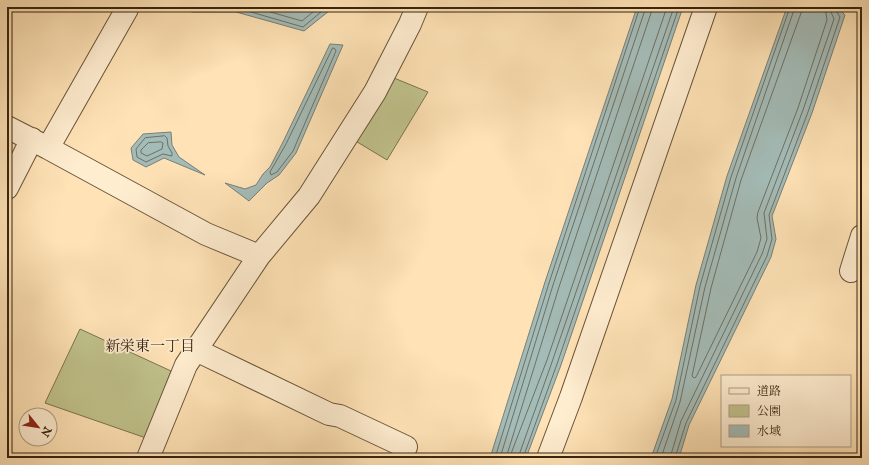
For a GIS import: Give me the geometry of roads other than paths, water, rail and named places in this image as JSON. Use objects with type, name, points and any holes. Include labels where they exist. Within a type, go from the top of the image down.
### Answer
[{"type":"street","points":[[148,458],[186,365],[259,256],[318,183],[375,92],[410,24],[417,7]]},
{"type":"street","points":[[548,458],[571,397],[706,7]]},
{"type":"street","points":[[7,188],[40,144],[128,9]]},
{"type":"street","points":[[7,127],[206,234],[259,256]]},
{"type":"street","points":[[852,271],[862,236]]},
{"type":"street","points":[[196,350],[329,414],[340,416],[406,447]]},
{"type":"water","points":[[159,7],[334,7],[304,31],[236,12],[193,12]]},
{"type":"water","points":[[637,7],[683,7],[561,365],[526,458],[490,458],[545,282]]},
{"type":"water","points":[[787,7],[840,7],[840,10],[845,15],[812,113],[772,216],[776,239],[771,257],[689,425],[679,458],[651,458],[672,399],[696,285],[727,176]]},
{"type":"water","points":[[330,44],[343,45],[296,153],[279,175],[267,183],[249,201],[225,183],[245,189],[256,185],[263,174],[270,167]]},
{"type":"water","points":[[171,132],[172,145],[179,157],[205,175],[164,158],[146,167],[133,160],[131,148],[143,134]]},
{"type":"district","name":"新栄東一丁目","points":[[150,346]]}]
